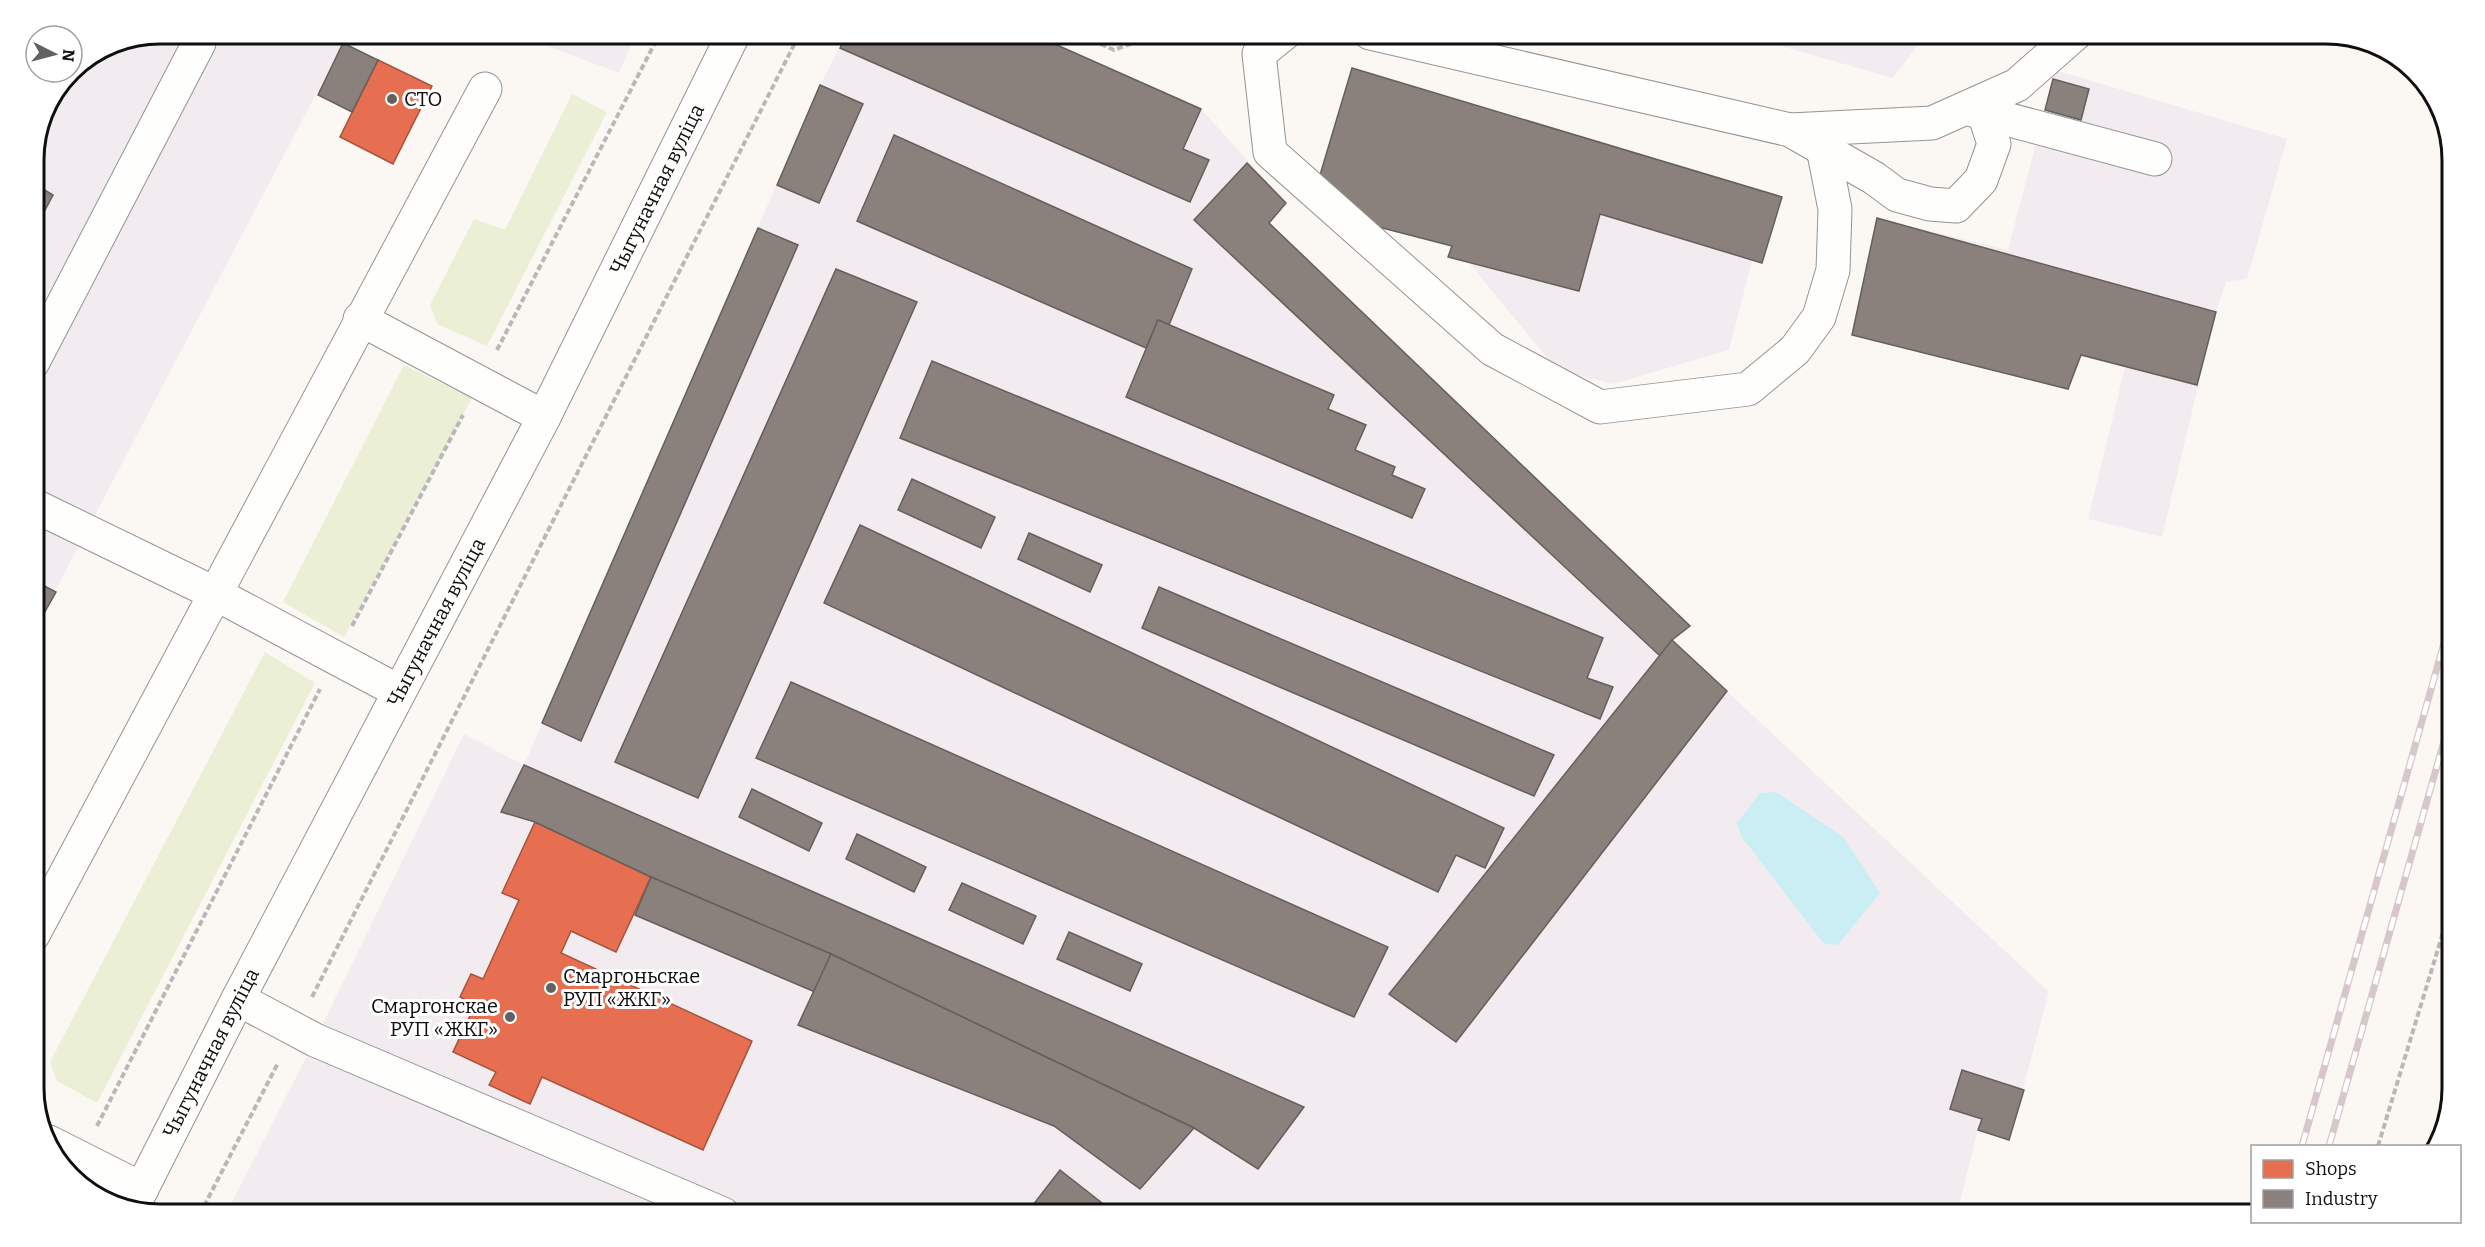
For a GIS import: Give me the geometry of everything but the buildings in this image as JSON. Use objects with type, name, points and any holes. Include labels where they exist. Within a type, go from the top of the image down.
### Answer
[{"type":"street","points":[[44,341],[199,44]]},
{"type":"street","name":"Чыгуначная вуліца","points":[[137,1198],[398,691],[544,417],[729,44]]},
{"type":"street","points":[[1271,44],[1259,54],[1270,152],[1492,349],[1600,407],[1748,389],[1795,350],[1819,317],[1833,270],[1835,209],[1823,148]]},
{"type":"street","points":[[1418,44],[1790,130],[1897,195],[1930,204],[1956,206],[1981,180],[1994,144],[1974,111]]},
{"type":"street","points":[[1790,130],[1932,123],[1974,111],[2017,85],[2064,44]]},
{"type":"street","points":[[44,914],[360,319],[485,89]]},
{"type":"street","points":[[1974,111],[2155,159]]},
{"type":"street","points":[[360,319],[544,417]]},
{"type":"street","points":[[44,510],[214,593],[398,691]]},
{"type":"street","points":[[238,999],[295,1030],[700,1204]]},
{"type":"street","points":[[61,1148],[137,1198]]},
{"type":"path","points":[[80,1159],[335,659],[654,44]]},
{"type":"path","points":[[205,1204],[794,44]]},
{"type":"path","points":[[1101,44],[1114,50],[1130,44]]},
{"type":"path","points":[[2379,1145],[2442,937]]},
{"type":"shaded area","points":[[152,44],[342,44],[44,612],[44,152],[47,129],[55,108],[67,89],[71,84],[84,84],[84,71],[115,52]]},
{"type":"shaded area","points":[[542,44],[631,44],[619,73]]},
{"type":"shaded area","points":[[841,44],[1055,44],[1201,109],[1286,203],[1269,224],[1690,626],[1672,640],[2049,992],[2009,1140],[1978,1130],[1960,1204],[231,1204],[315,1040],[464,734],[524,765],[820,85]]},
{"type":"shaded area","points":[[1774,44],[1919,44],[1893,78]]},
{"type":"shaded area","points":[[1352,68],[1782,197],[1762,263],[1752,261],[1729,350],[1613,384],[1557,370],[1469,263],[1448,257],[1452,246]]},
{"type":"shaded area","points":[[2055,70],[2287,139],[2247,279],[2226,282],[2216,312],[2162,537],[2088,519],[2125,367],[2081,355],[2068,389],[1852,335],[1877,218],[2008,250]]},
{"type":"green space","points":[[572,94],[607,112],[487,346],[437,324],[430,305],[474,219],[505,230]]},
{"type":"green space","points":[[404,365],[472,398],[344,637],[283,602]]},
{"type":"green space","points":[[265,652],[315,683],[97,1103],[57,1081],[50,1062]]},
{"type":"water","points":[[1776,792],[1843,837],[1880,893],[1838,945],[1824,944],[1741,836],[1737,823],[1760,793]]},
{"type":"railway","points":[[2302,1145],[2442,652]]},
{"type":"railway","points":[[2329,1145],[2442,749]]},
{"type":"place","name":"СТО","points":[[392,99]]},
{"type":"place","name":"Смаргоньскае РУП «ЖКГ»","points":[[551,988]]},
{"type":"place","name":"Смаргонскае РУП «ЖКГ»","points":[[510,1017]]}]
